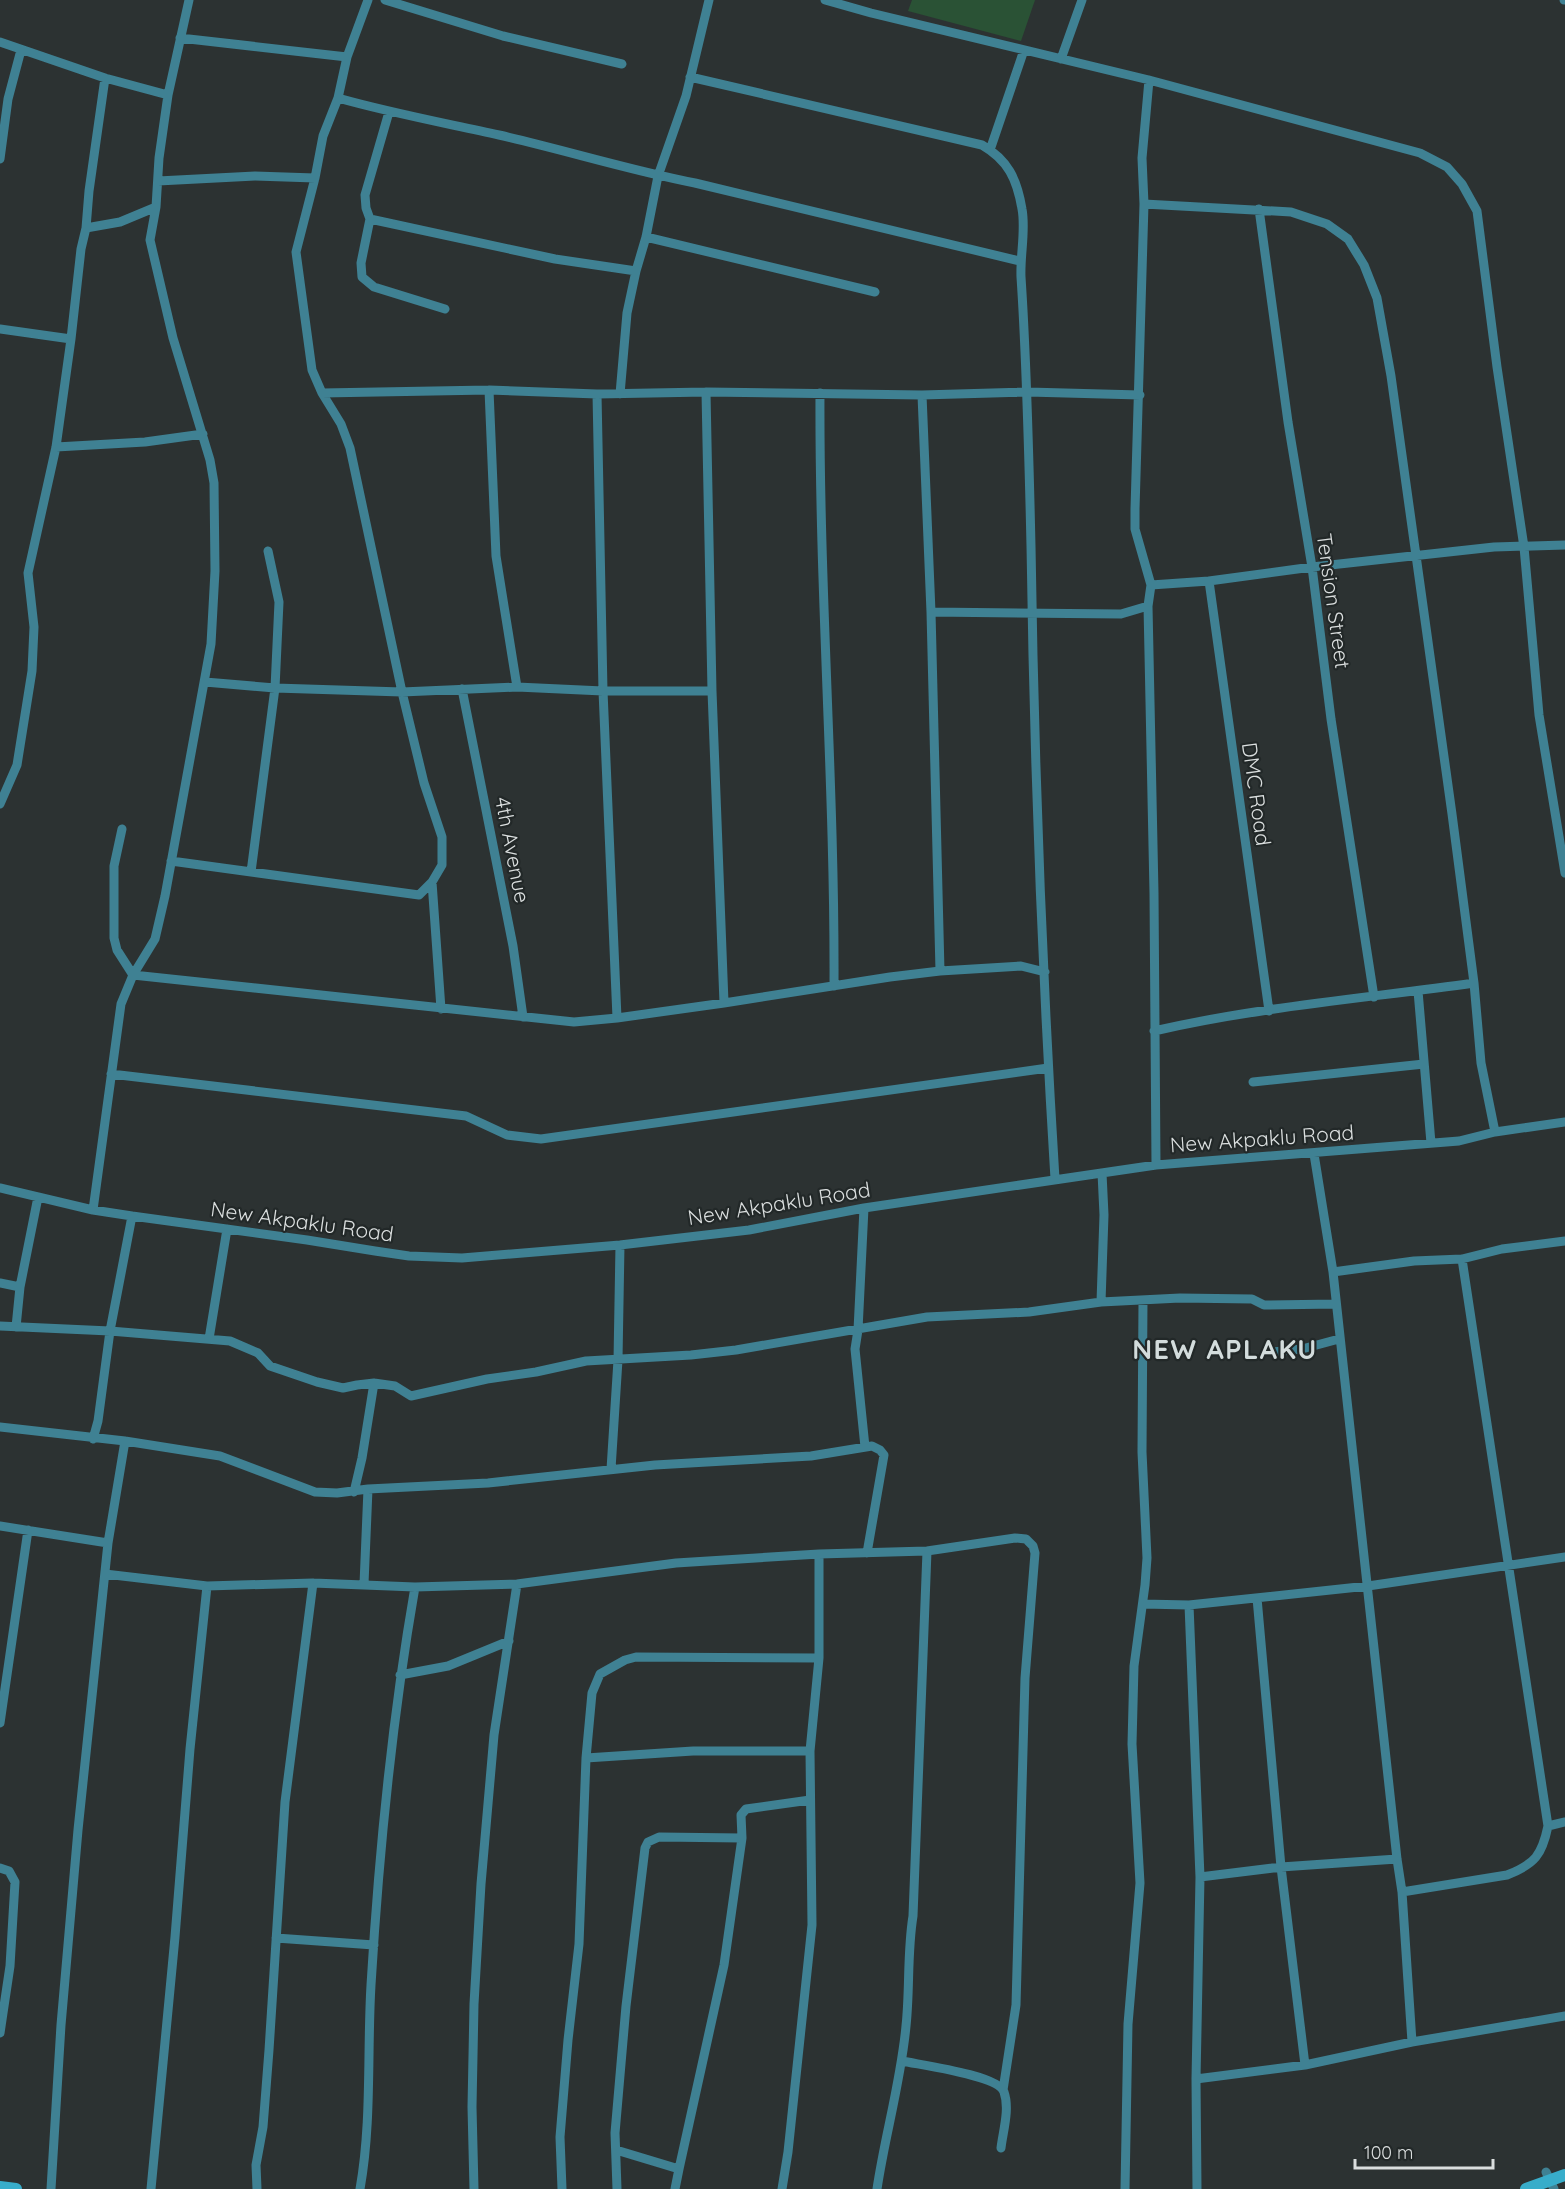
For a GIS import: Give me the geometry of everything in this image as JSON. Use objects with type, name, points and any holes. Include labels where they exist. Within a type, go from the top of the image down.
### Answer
[{"type":"street","points":[[93,1210],[121,1004],[133,975],[155,939],[165,896],[213,628],[214,483],[203,434],[173,338],[150,240],[156,207],[168,94],[189,0]]},
{"type":"street","points":[[171,861],[419,895],[432,882],[442,865],[442,837],[424,783],[402,692],[350,448],[341,424],[322,393],[312,370],[296,252],[323,136],[338,98],[347,57],[368,0]]},
{"type":"street","points":[[386,0],[503,36],[622,64]]},
{"type":"street","points":[[620,394],[627,313],[636,272],[646,237],[658,176],[678,120],[709,0]]},
{"type":"street","points":[[825,0],[870,14],[1149,80],[1420,153],[1447,167],[1462,184],[1477,212],[1524,547],[1539,715],[1565,873]]},
{"type":"street","points":[[1061,60],[1082,0]]},
{"type":"street","points":[[180,38],[347,57]]},
{"type":"street","points":[[0,42],[105,78],[168,94]]},
{"type":"street","points":[[0,159],[9,99],[21,50]]},
{"type":"street","points":[[990,150],[1024,50]]},
{"type":"street","points":[[690,77],[982,145],[1002,158],[1016,182],[1023,212],[1020,261],[1028,392],[1032,612],[1054,1179]]},
{"type":"street","points":[[0,804],[17,765],[32,671],[34,627],[28,573],[56,447],[105,78]]},
{"type":"street","points":[[1149,80],[1142,158],[1144,204],[1136,529],[1151,585],[1148,606],[1154,893],[1156,1166]]},
{"type":"street","points":[[338,98],[1020,261]]},
{"type":"street","points":[[389,112],[365,195],[370,219],[361,263],[362,277],[374,287],[445,309]]},
{"type":"street","points":[[158,181],[255,176],[315,178]]},
{"type":"street","points":[[1144,204],[1292,212],[1327,224],[1348,239],[1364,264],[1377,298],[1391,376],[1417,557],[1474,983],[1482,1063],[1495,1132]]},
{"type":"street","points":[[86,228],[120,222],[156,207]]},
{"type":"street","name":"Tension Street","points":[[1259,210],[1331,718],[1374,997]]},
{"type":"street","points":[[370,219],[555,259],[636,272]]},
{"type":"street","points":[[646,237],[875,292]]},
{"type":"street","points":[[0,329],[71,339]]},
{"type":"street","points":[[322,393],[489,390],[597,394],[706,392],[922,395],[1028,392],[1140,395]]},
{"type":"street","points":[[489,390],[496,556],[517,687]]},
{"type":"street","points":[[706,392],[712,691],[724,1004]]},
{"type":"street","points":[[820,393],[819,502],[833,831],[834,986]]},
{"type":"street","points":[[597,394],[603,691],[617,1018]]},
{"type":"street","points":[[922,395],[931,612],[940,970]]},
{"type":"street","points":[[56,447],[145,442],[203,434]]},
{"type":"street","points":[[1151,585],[1209,582],[1311,567],[1494,547],[1565,545]]},
{"type":"street","points":[[251,872],[275,688],[279,602],[268,551]]},
{"type":"street","name":"DMC Road","points":[[1209,582],[1269,1011]]},
{"type":"street","points":[[931,612],[1121,614],[1148,606]]},
{"type":"street","points":[[204,682],[275,688],[402,692],[517,687],[603,691],[712,691]]},
{"type":"street","name":"4th Avenue","points":[[462,689],[513,946],[523,1017]]},
{"type":"street","points":[[122,830],[114,866],[114,938],[117,950],[133,975]]},
{"type":"street","points":[[432,882],[441,1009]]},
{"type":"street","points":[[133,975],[574,1022],[724,1004],[940,970],[1021,966],[1045,972]]},
{"type":"street","points":[[1154,1031],[1269,1011],[1474,983]]},
{"type":"street","points":[[1418,991],[1431,1143]]},
{"type":"street","points":[[1253,1082],[1424,1064]]},
{"type":"street","points":[[111,1074],[466,1116],[507,1135],[541,1139],[1048,1068]]},
{"type":"street","name":"New Akpaklu Road","points":[[0,1188],[93,1210],[132,1216],[375,1251],[462,1258],[620,1245],[776,1226],[864,1208],[1054,1179],[1156,1166],[1459,1141],[1495,1132],[1565,1122]]},
{"type":"street","points":[[1314,1154],[1333,1272],[1402,1892],[1412,2042]]},
{"type":"street","points":[[1101,1302],[1104,1215],[1102,1173]]},
{"type":"street","points":[[16,1327],[20,1287],[38,1197]]},
{"type":"street","points":[[864,1208],[855,1349],[865,1447]]},
{"type":"street","points":[[93,1438],[98,1421],[110,1332],[132,1216]]},
{"type":"street","points":[[209,1339],[227,1228]]},
{"type":"street","points":[[1333,1272],[1414,1261],[1462,1258],[1502,1249],[1565,1241]]},
{"type":"street","points":[[612,1469],[618,1360],[620,1245]]},
{"type":"street","points":[[1402,1892],[1508,1875],[1522,1869],[1534,1861],[1544,1847],[1548,1826],[1462,1258]]},
{"type":"street","points":[[0,1283],[20,1287]]},
{"type":"street","points":[[0,1326],[230,1341],[258,1353],[270,1366],[317,1382],[343,1388],[374,1383],[395,1386],[411,1396],[586,1361],[736,1350],[927,1317],[1029,1312],[1101,1302],[1180,1298],[1252,1299],[1263,1305],[1335,1304]]},
{"type":"street","points":[[1125,2189],[1128,2024],[1140,1883],[1132,1744],[1134,1666],[1147,1558],[1142,1452],[1143,1300]]},
{"type":"street","points":[[1273,1352],[1302,1349],[1339,1339]]},
{"type":"street","points":[[354,1492],[374,1383]]},
{"type":"street","points":[[0,1427],[124,1441],[220,1456],[315,1492],[354,1492],[368,1489],[488,1484],[692,1462],[811,1456],[872,1446],[884,1455],[867,1553]]},
{"type":"street","points":[[51,2189],[61,2025],[76,1853],[108,1543],[124,1441]]},
{"type":"street","points":[[364,1584],[368,1489]]},
{"type":"street","points":[[0,1526],[108,1543]]},
{"type":"street","points":[[0,1723],[28,1530]]},
{"type":"street","points":[[105,1574],[207,1586],[313,1583],[415,1587],[517,1584],[676,1563],[819,1554],[927,1551],[1015,1538],[1026,1539],[1035,1553],[1025,1678],[1016,2006],[1004,2090],[1006,2110],[1001,2148]]},
{"type":"street","points":[[877,2189],[902,2061],[906,2025],[913,1916],[927,1551]]},
{"type":"street","points":[[782,2189],[812,1925],[810,1751],[819,1659],[819,1554]]},
{"type":"street","points":[[1143,1604],[1189,1605],[1368,1586],[1565,1557]]},
{"type":"street","points":[[257,2189],[256,2165],[263,2127],[285,1802],[313,1583]]},
{"type":"street","points":[[474,2189],[473,2050],[481,1884],[494,1735],[517,1584]]},
{"type":"street","points":[[151,2189],[190,1749],[207,1586]]},
{"type":"street","points":[[360,2189],[364,2157],[383,1814],[400,1675],[415,1587]]},
{"type":"street","points":[[1257,1598],[1281,1867],[1305,2065]]},
{"type":"street","points":[[1189,1605],[1200,1877],[1196,2079],[1197,2189]]},
{"type":"street","points":[[400,1675],[448,1666],[509,1641]]},
{"type":"street","points":[[562,2189],[560,2137],[579,1944],[586,1758],[595,1683],[600,1674],[636,1657],[819,1659]]},
{"type":"street","points":[[586,1758],[693,1751],[810,1751]]},
{"type":"street","points":[[675,2189],[724,1965],[742,1838],[741,1815],[746,1809],[810,1800]]},
{"type":"street","points":[[1548,1826],[1565,1822]]},
{"type":"street","points":[[617,2189],[616,2150],[626,2006],[645,1848],[648,1842],[659,1838],[742,1838]]},
{"type":"street","points":[[1200,1877],[1281,1867],[1397,1859]]},
{"type":"street","points":[[0,1868],[9,1871],[15,1882],[10,1966],[0,2033]]},
{"type":"street","points":[[276,1938],[374,1945]]},
{"type":"street","points":[[1196,2079],[1305,2065],[1412,2042],[1565,2016]]},
{"type":"street","points":[[902,2061],[976,2076],[1004,2090]]},
{"type":"street","points":[[616,2150],[679,2169]]},
{"type":"street","points":[[1526,2189],[1565,2175]]},
{"type":"street","points":[[0,2187],[16,2189]]},
{"type":"green space","points":[[912,0],[1035,0],[1021,41],[908,11]]},
{"type":"district","name":"NEW APLAKU","points":[[1225,1350]]}]
